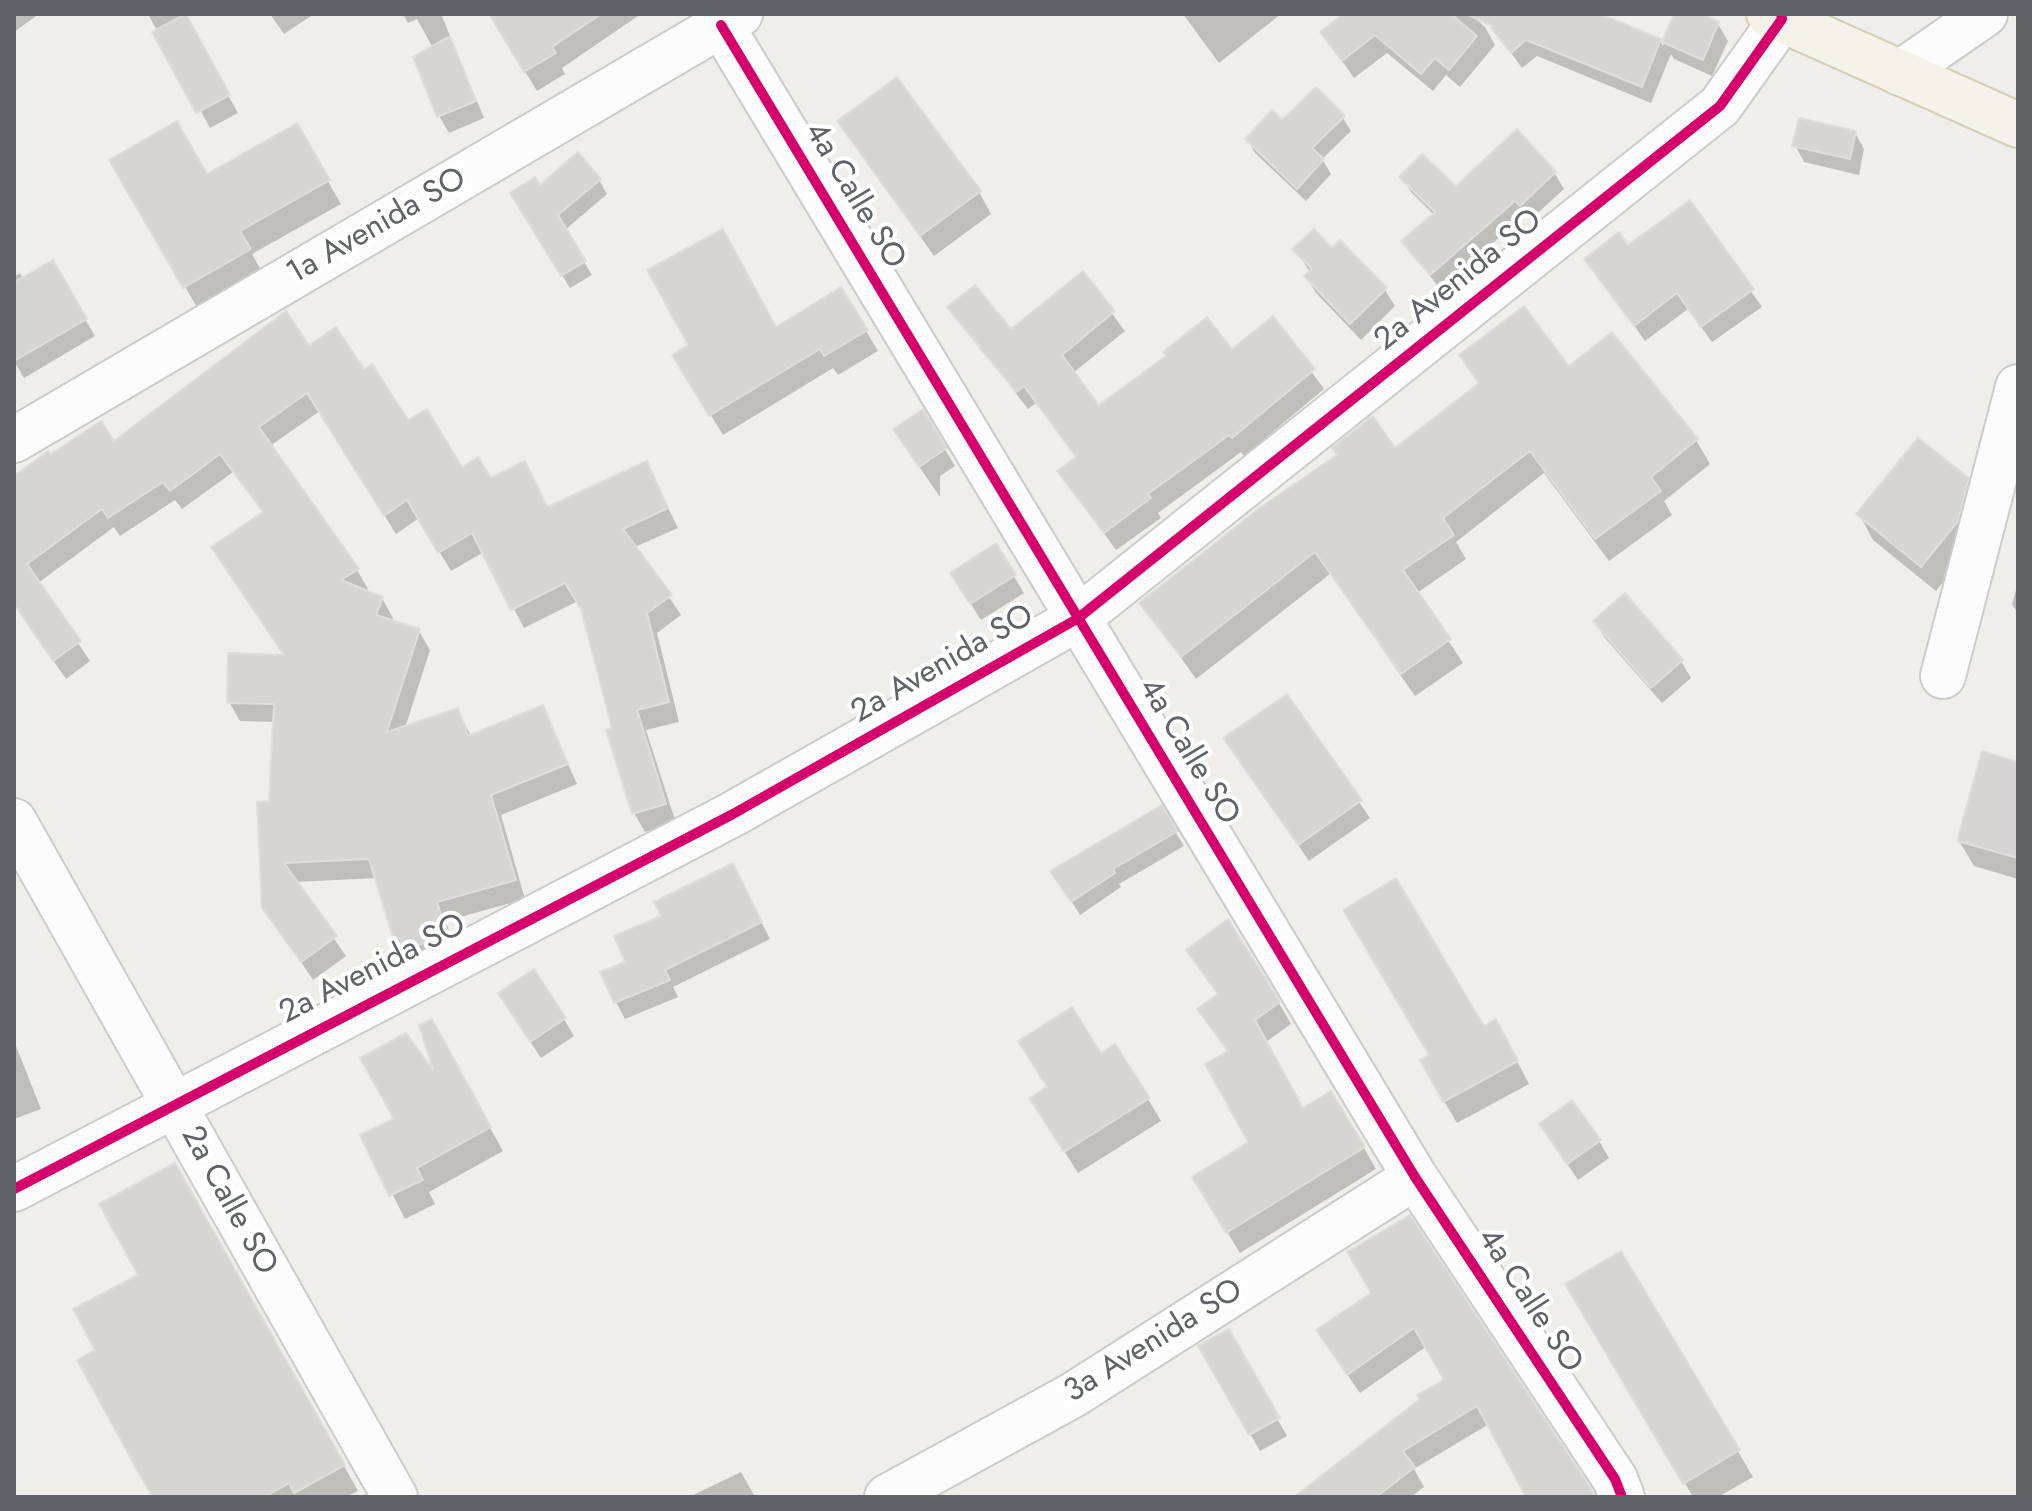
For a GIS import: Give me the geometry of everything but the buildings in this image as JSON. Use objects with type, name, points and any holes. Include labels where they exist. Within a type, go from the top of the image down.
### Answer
[{"type":"main road","points":[[1777,16],[2018,125]]},
{"type":"street","points":[[1900,73],[1985,14]]},
{"type":"street","name":"2a Avenida SO","points":[[14,1189],[173,1103],[733,814],[1077,619],[1720,106],[1777,16]]},
{"type":"street","name":"4a Calle SO","points":[[730,20],[1077,619],[1415,1177],[1615,1479],[1622,1497]]},
{"type":"street","name":"1a Avenida SO","points":[[14,440],[730,20]]},
{"type":"street","points":[[1943,676],[2018,387]]},
{"type":"street","name":"2a Calle SO","points":[[14,821],[395,1497]]},
{"type":"street","name":"3a Avenida SO","points":[[887,1497],[1073,1395],[1415,1177]]},
{"type":"cycle path","points":[[14,1189],[733,814],[1077,619],[1720,106],[1782,19],[1781,14]]},
{"type":"cycle path","points":[[721,25],[1415,1177],[1615,1479],[1622,1497]]}]
